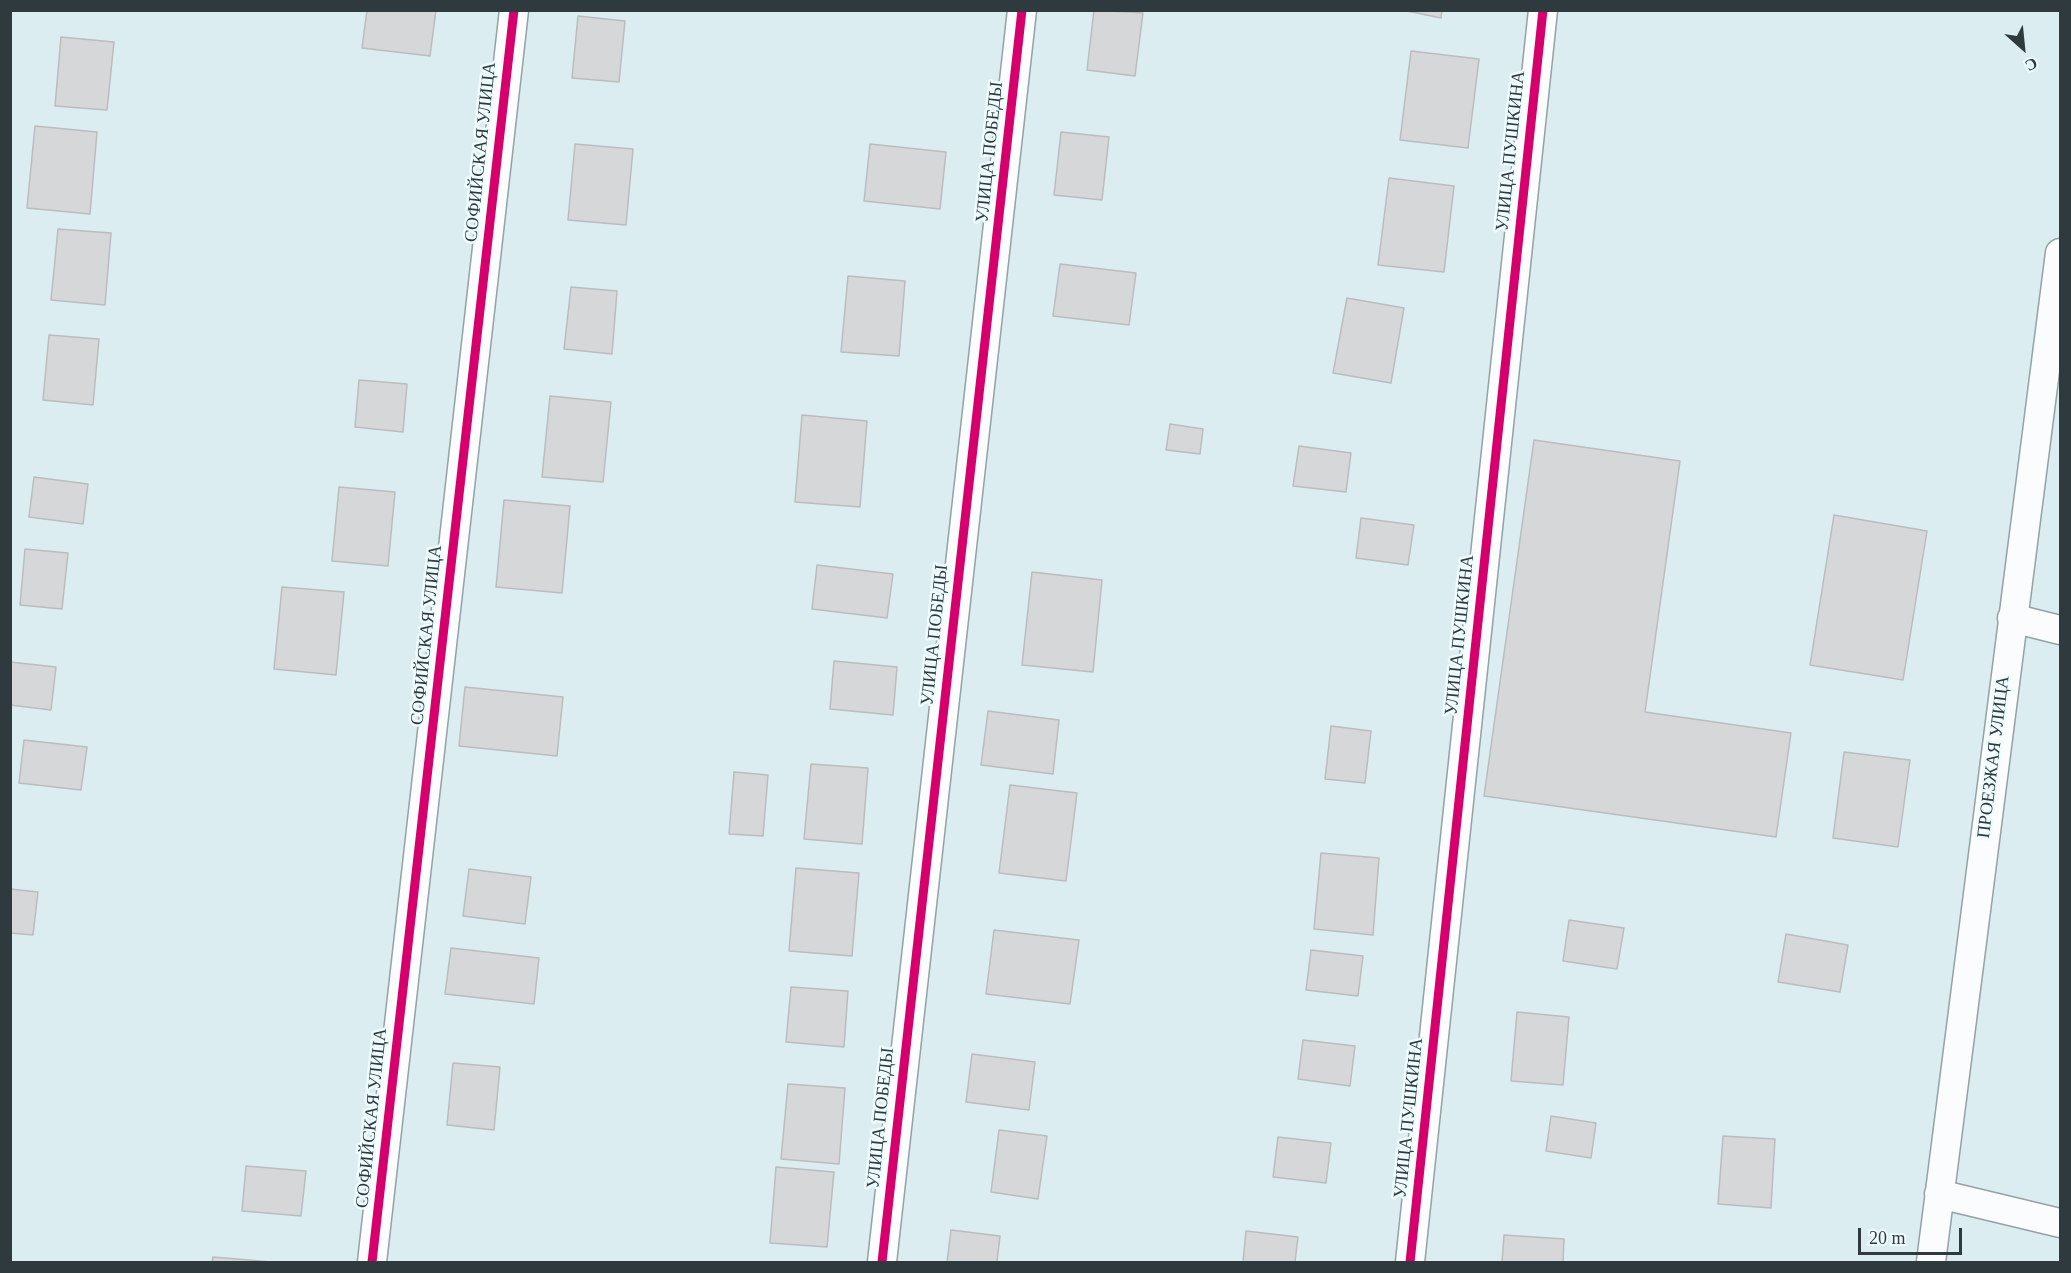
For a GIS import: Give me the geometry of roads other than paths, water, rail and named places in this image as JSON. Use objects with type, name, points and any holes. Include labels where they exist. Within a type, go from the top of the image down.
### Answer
[{"type":"street","name":"СОФИЙСКАЯ УЛИЦА","points":[[372,1263],[514,10]]},
{"type":"street","name":"УЛИЦА ПОБЕДЫ","points":[[882,1263],[1022,10]]},
{"type":"street","name":"УЛИЦА ПУШКИНА","points":[[1410,1263],[1543,10]]},
{"type":"street","name":"ПРОЕЗЖАЯ УЛИЦА","points":[[1931,1263],[2012,618],[2056,307],[2061,253]]},
{"type":"street","points":[[2012,618],[2061,630]]},
{"type":"street","points":[[1938,1194],[2061,1223]]}]
